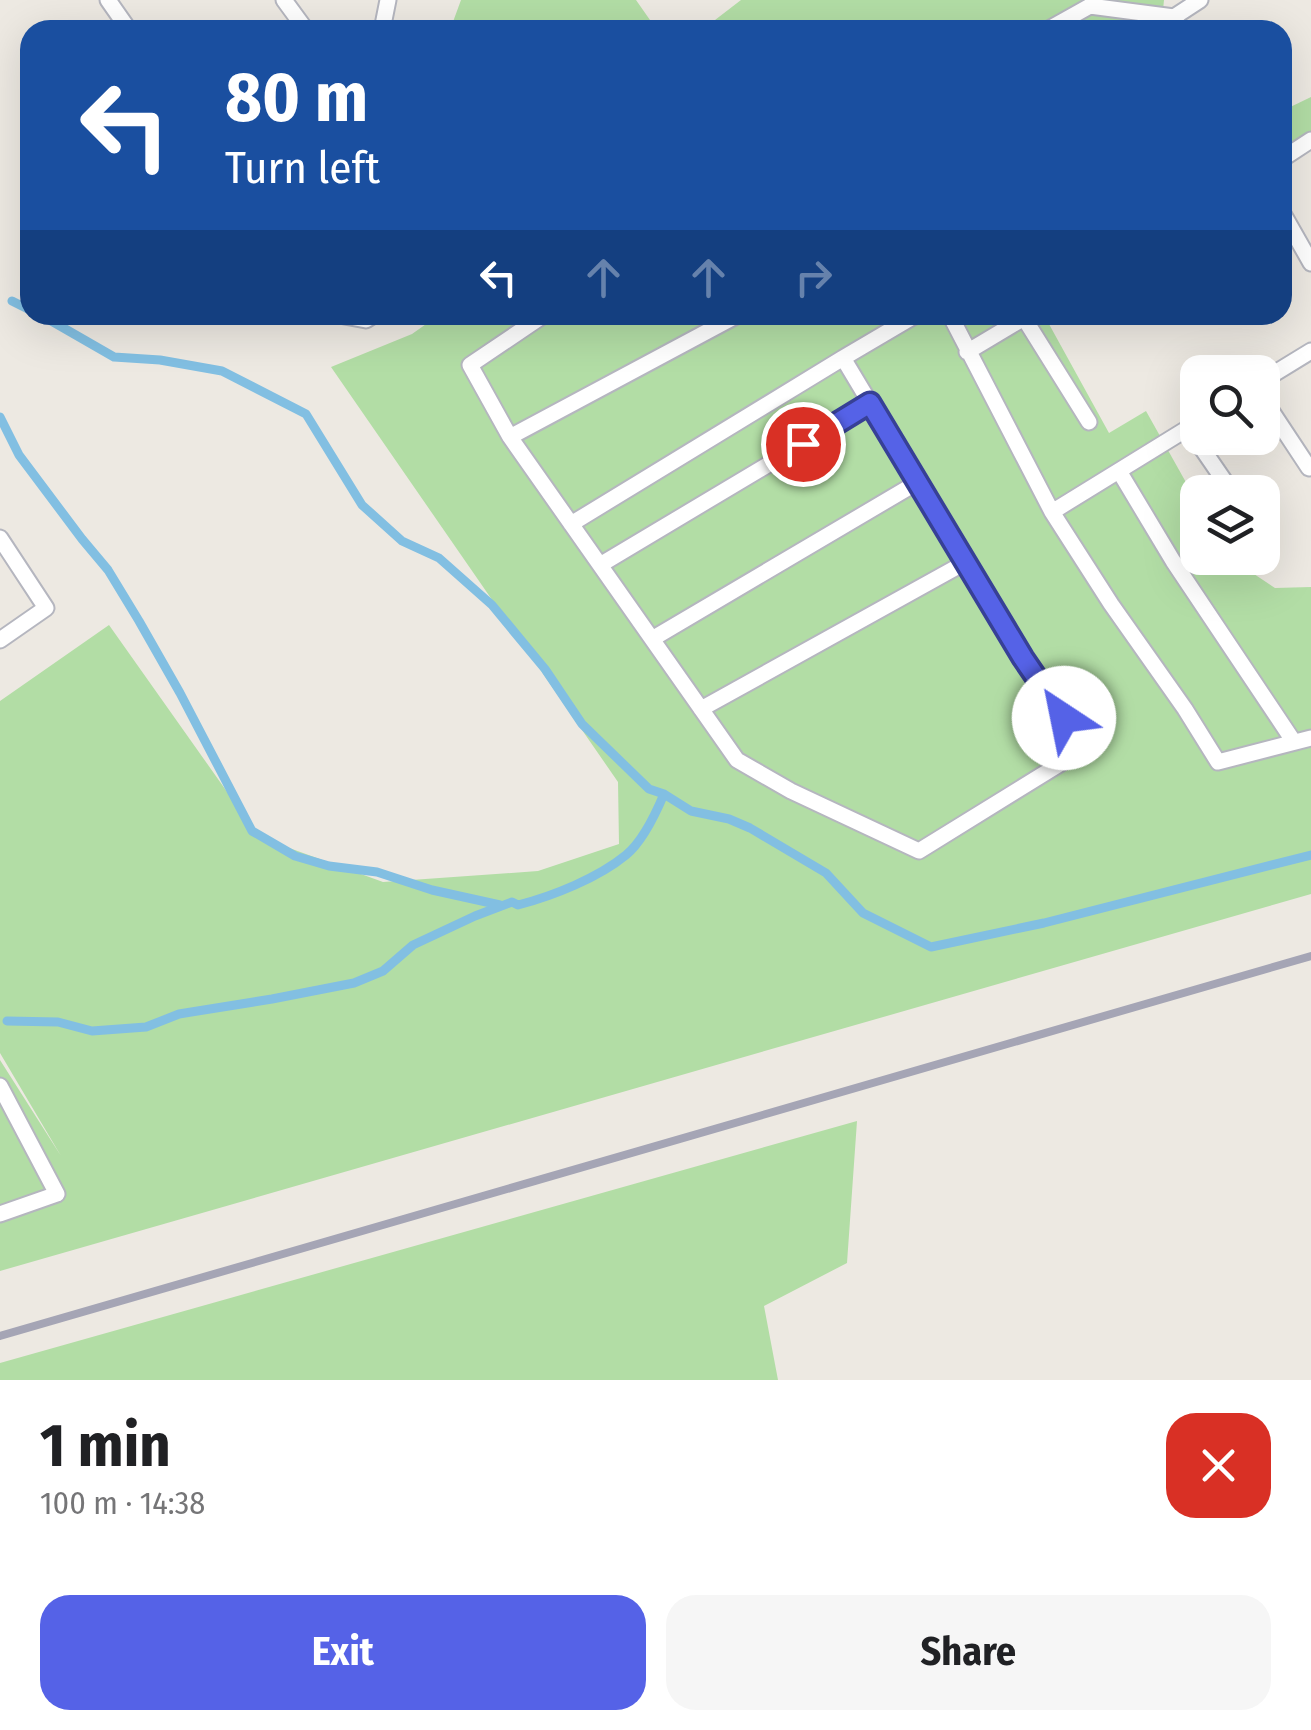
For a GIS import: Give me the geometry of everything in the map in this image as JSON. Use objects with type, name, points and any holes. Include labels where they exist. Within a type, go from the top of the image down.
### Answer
[{"type":"lane","points":[[1182,20],[1200,0]]},
{"type":"lane","points":[[1066,20],[1090,6],[1158,20]]},
{"type":"lane","points":[[1292,230],[1311,263]]},
{"type":"lane","points":[[529,325],[470,365],[510,437],[737,760],[791,791],[919,850],[1084,748],[1023,658],[843,358]]},
{"type":"lane","points":[[510,437],[719,325]]},
{"type":"lane","points":[[571,524],[899,325]]},
{"type":"lane","points":[[955,325],[1052,512],[1218,762],[1303,740],[1173,561],[1119,471]]},
{"type":"lane","points":[[967,352],[1011,325]]},
{"type":"lane","points":[[1031,325],[1089,422]]},
{"type":"lane","points":[[1280,371],[1311,351]]},
{"type":"lane","points":[[600,564],[870,403]]},
{"type":"lane","points":[[1280,424],[1309,468]]},
{"type":"lane","points":[[1052,512],[1180,433]]},
{"type":"lane","points":[[652,639],[918,482]]},
{"type":"lane","points":[[0,538],[46,608],[0,640]]},
{"type":"lane","points":[[701,710],[966,562]]},
{"type":"lane","points":[[0,1086],[57,1194],[0,1214]]},
{"type":"green space","points":[[461,0],[636,0],[650,20],[454,20]]},
{"type":"green space","points":[[741,0],[1164,0],[1162,20],[715,20]]},
{"type":"green space","points":[[1311,97],[1311,142],[1292,154],[1292,106]]},
{"type":"green space","points":[[425,325],[1050,325],[1109,433],[1146,411],[1182,475],[1180,575],[1256,575],[1275,588],[1311,587],[1311,894],[0,1271],[0,1060],[61,1156],[0,1053],[0,701],[109,625],[259,837],[383,882],[538,871],[619,844],[618,782],[331,367]]},
{"type":"green space","points":[[857,1121],[847,1263],[764,1306],[778,1380],[0,1380],[0,1363]]},
{"type":"waterway","points":[[12,301],[20,305]]},
{"type":"waterway","points":[[58,325],[114,357],[222,371],[306,414],[362,505],[402,541],[439,558],[492,605],[545,669],[582,724],[649,789],[691,811],[750,828],[826,873],[863,913],[931,947],[1044,923],[1311,855]]},
{"type":"waterway","points":[[0,417],[19,455],[108,570],[180,693],[252,831],[295,856],[329,866],[377,872],[432,890],[500,905]]},
{"type":"waterway","points":[[7,1021],[58,1022],[92,1031],[146,1027],[179,1014],[354,983],[383,971],[413,945],[475,916],[512,902],[518,905],[546,897],[602,871],[638,843],[664,794]]},
{"type":"railway","points":[[0,1336],[1311,956]]},
{"type":"route","points":[[803,444],[870,403],[1023,658],[1064,718]]}]
